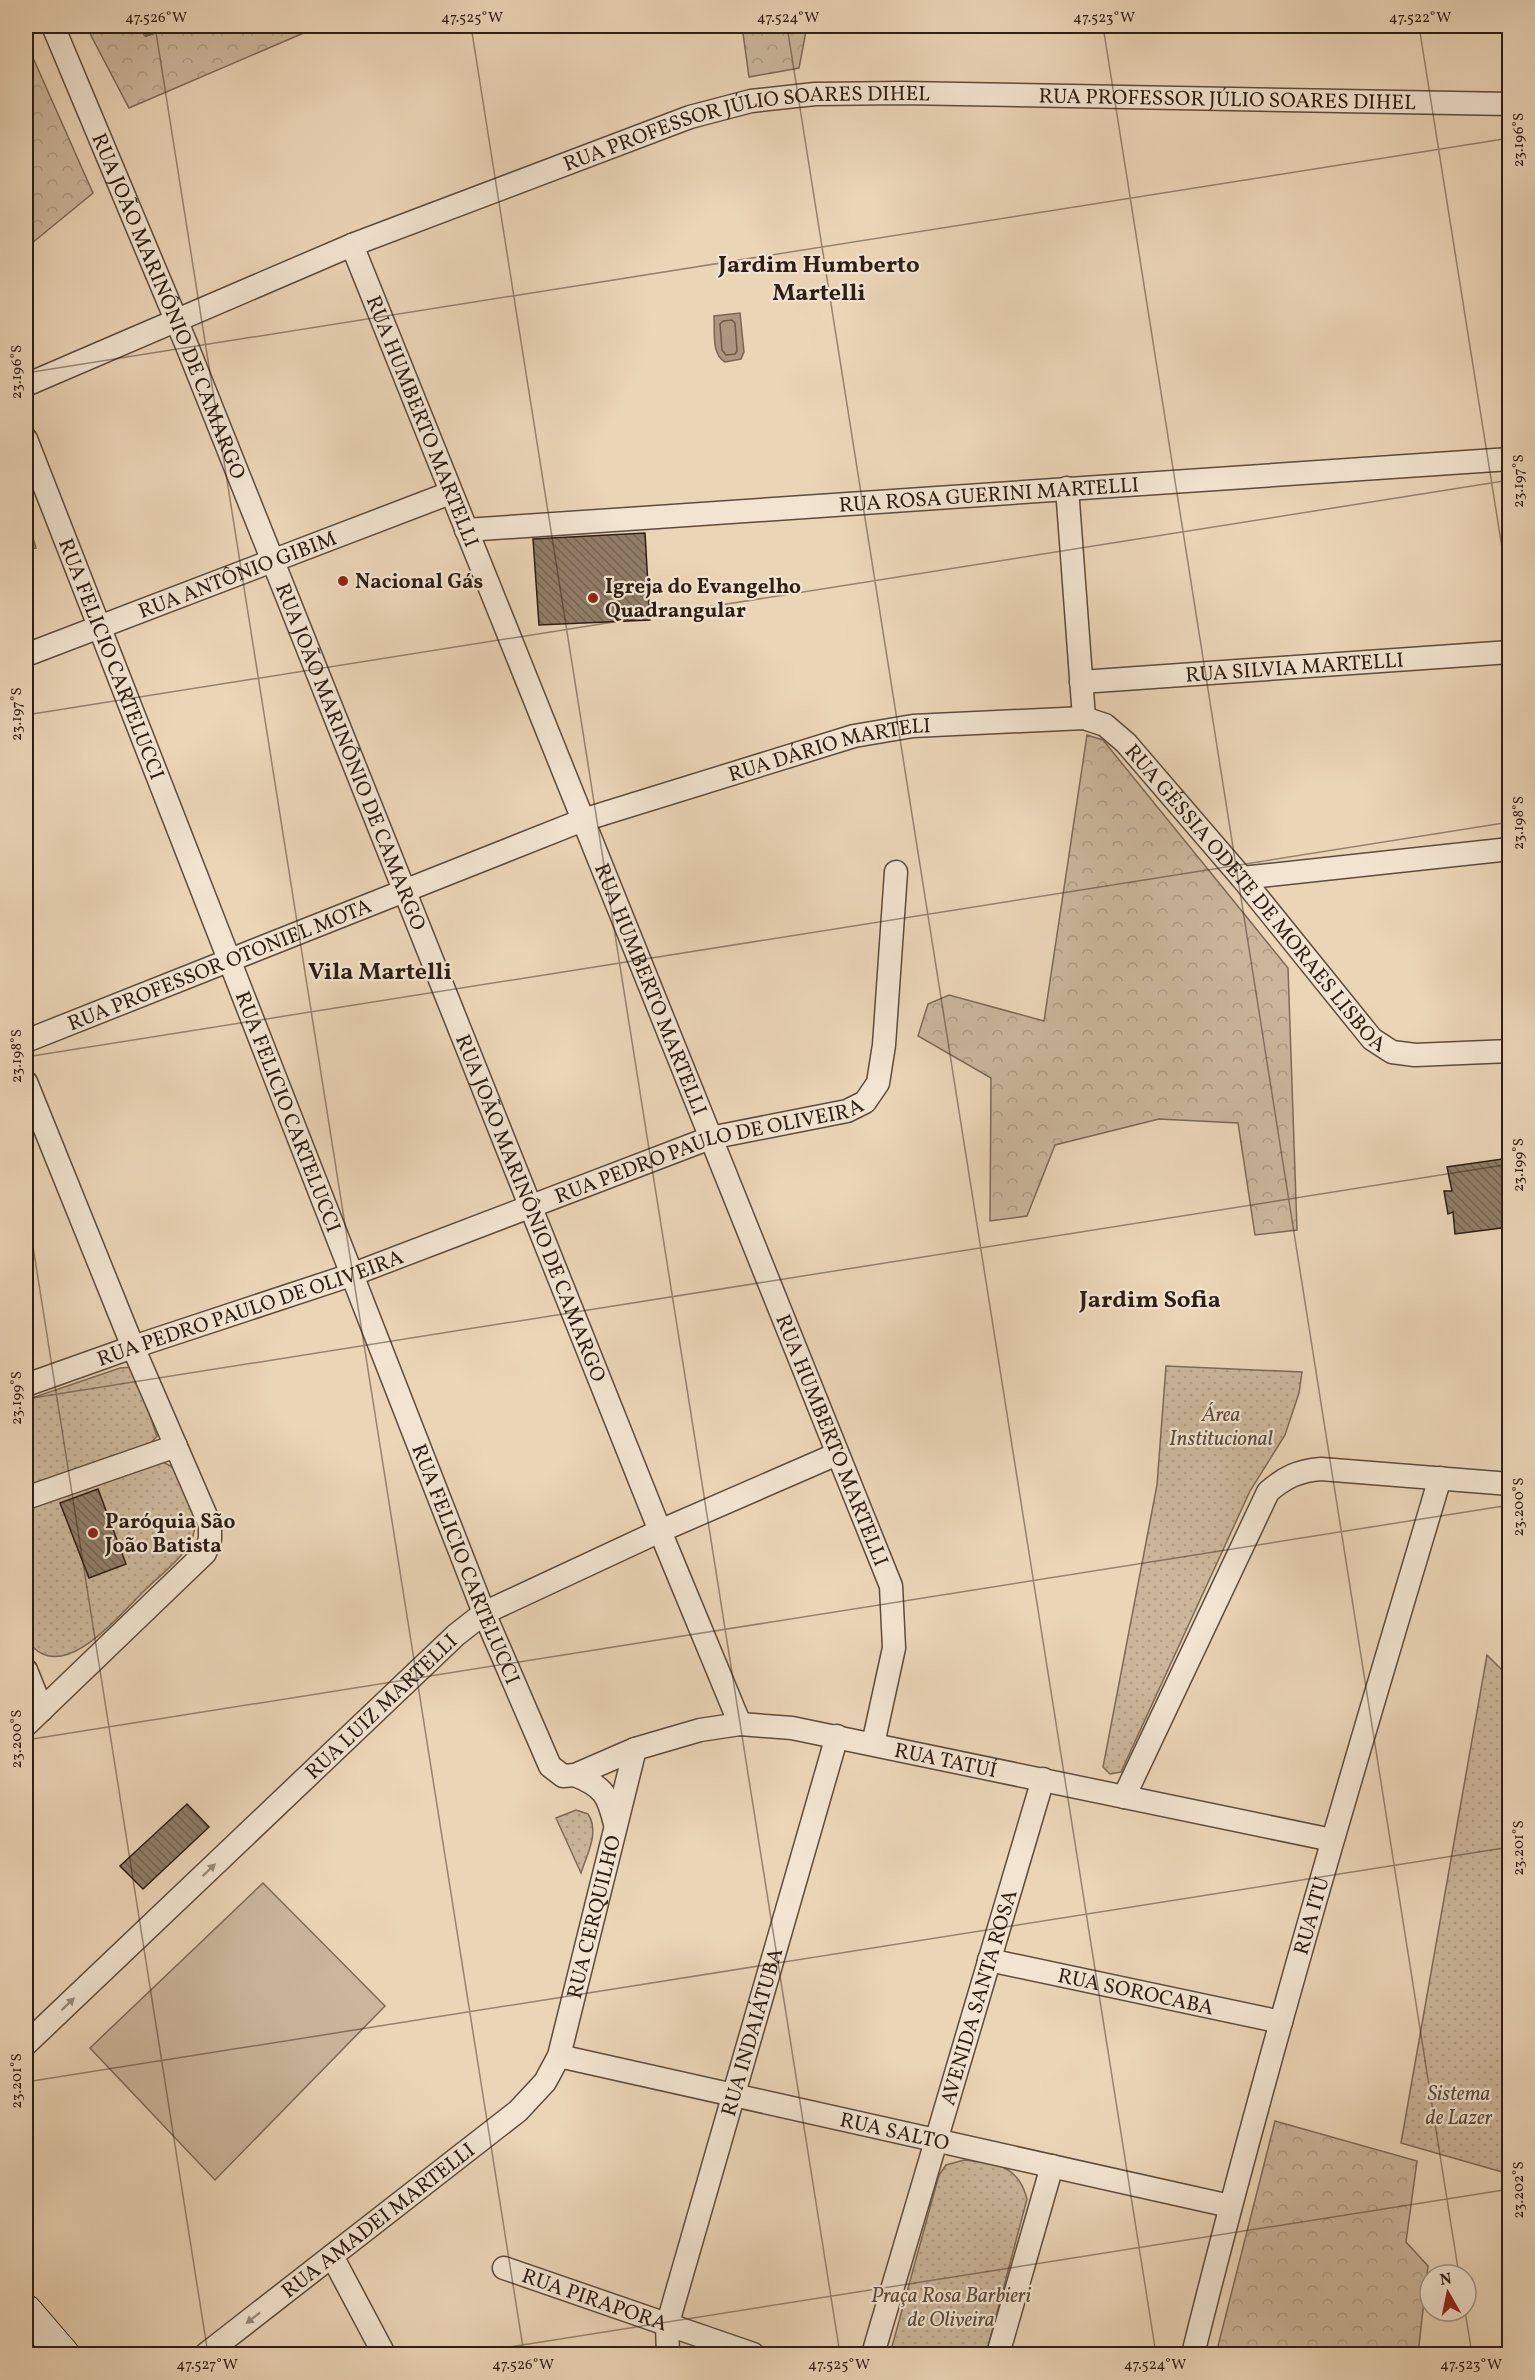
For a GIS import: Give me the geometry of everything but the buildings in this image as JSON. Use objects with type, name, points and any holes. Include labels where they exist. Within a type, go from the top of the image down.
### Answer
[{"type":"main road","points":[[26,2311],[63,2355]]},
{"type":"street","name":"RUA JOÃO MARINÔNIO DE CAMARGO","points":[[53,26],[176,320],[660,1531],[740,1724]]},
{"type":"street","name":"RUA PROFESSOR JÚLIO SOARES DIHEL","points":[[26,385],[352,245],[690,117],[751,101],[815,94],[902,93],[1509,104]]},
{"type":"street","name":"RUA HUMBERTO MARTELLI","points":[[352,245],[891,1586],[894,1648],[873,1744]]},
{"type":"street","name":"RUA FELICIO CARTELUCCI","points":[[26,440],[484,1613],[550,1766],[569,1776]]},
{"type":"street","name":"RUA ROSA GUERINI MARTELLI","points":[[466,530],[1509,459]]},
{"type":"street","points":[[1068,488],[1084,718]]},
{"type":"street","name":"RUA ANTÔNIO GIBIM","points":[[26,656],[98,626],[450,493]]},
{"type":"street","name":"RUA SILVIA MARTELLI","points":[[1082,682],[1509,652]]},
{"type":"street","name":"RUA DÁRIO MARTELI","points":[[583,820],[854,736],[913,726],[1084,718]]},
{"type":"street","name":"RUA GÉSSIA ODETE DE MORAES LISBOA","points":[[1084,718],[1105,725],[1125,743],[1242,878],[1372,1039],[1392,1052],[1414,1055],[1509,1051]]},
{"type":"street","name":"RUA PROFESSOR OTONIEL MOTA","points":[[26,1041],[583,820]]},
{"type":"street","points":[[1242,878],[1509,849]]},
{"type":"street","name":"RUA PEDRO PAULO DE OLIVEIRA","points":[[26,1385],[351,1275],[711,1138],[848,1111],[865,1102],[878,1083],[884,1045],[896,872]]},
{"type":"street","points":[[26,1082],[134,1347],[210,1525],[210,1539],[205,1553],[34,1718]]},
{"type":"street","points":[[26,1498],[176,1446]]},
{"type":"street","name":"RUA LUIZ MARTELLI","points":[[26,2044],[447,1644],[484,1613],[660,1531],[837,1454]]},
{"type":"street","points":[[1124,1797],[1268,1492],[1283,1479],[1300,1471],[1321,1469],[1509,1484]]},
{"type":"street","name":"RUA ITU","points":[[1193,2355],[1230,2206],[1332,1840],[1440,1478]]},
{"type":"street","points":[[26,1670],[34,1718]]},
{"type":"street","name":"RUA TATUÍ","points":[[569,1776],[635,1749],[700,1730],[740,1724],[792,1728],[1332,1840]]},
{"type":"street","name":"RUA INDAIÁTUBA","points":[[668,2355],[667,2326],[837,1736]]},
{"type":"street","name":"RUA CERQUILHO","points":[[545,2082],[559,2056],[635,1749]]},
{"type":"street","points":[[569,1776],[602,1790],[609,1799],[616,1826]]},
{"type":"street","name":"AVENIDA SANTA ROSA","points":[[873,2355],[1043,1779]]},
{"type":"street","name":"RUA SOROCABA","points":[[989,1960],[1281,2022]]},
{"type":"street","name":"RUA SALTO","points":[[559,2056],[1230,2206]]},
{"type":"street","name":"RUA AMADEI MARTELLI","points":[[206,2355],[518,2110],[545,2082]]},
{"type":"street","points":[[998,2355],[1052,2166]]},
{"type":"street","points":[[332,2256],[384,2355]]},
{"type":"street","name":"RUA PIRAPORA","points":[[504,2268],[753,2355]]},
{"type":"green space","points":[[86,26],[320,26],[129,108]]},
{"type":"green space","points":[[742,26],[807,26],[799,68],[749,77]]},
{"type":"green space","points":[[26,42],[93,193],[26,248]]},
{"type":"green space","points":[[26,514],[36,548],[26,549]]},
{"type":"green space","points":[[1087,735],[1103,740],[1288,968],[1297,1230],[1255,1235],[1238,1123],[1159,1119],[1055,1145],[1027,1216],[990,1221],[991,1078],[918,1036],[928,1004],[949,995],[1044,1021]]},
{"type":"green space","name":"Área Institucional","points":[[1166,1366],[1302,1372],[1299,1393],[1285,1435],[1250,1491],[1121,1772],[1110,1774],[1103,1767],[1157,1485]]},
{"type":"green space","points":[[133,1367],[157,1436],[150,1444],[26,1488],[26,1400],[120,1368]]},
{"type":"green space","points":[[161,1461],[178,1470],[193,1511],[195,1528],[186,1550],[93,1640],[62,1656],[47,1656],[33,1647],[26,1630],[26,1510],[137,1465]]},
{"type":"green space","name":"Sistema de Lazer","points":[[1487,1655],[1510,1678],[1509,2174],[1401,2143]]},
{"type":"green space","points":[[576,1810],[588,1814],[593,1828],[593,1836],[581,1873],[556,1818]]},
{"type":"green space","points":[[263,1883],[385,2006],[215,2180],[90,2048]]},
{"type":"green space","points":[[1275,2121],[1417,2161],[1406,2242],[1425,2263],[1418,2263],[1418,2323],[1422,2323],[1418,2354],[1216,2354]]},
{"type":"green space","name":"Praça Rosa Barbieri de Oliveira","points":[[964,2160],[996,2165],[1012,2172],[1023,2187],[1027,2199],[986,2354],[890,2354],[939,2175],[946,2165]]},
{"type":"green space","points":[[26,2328],[49,2354],[27,2354]]},
{"type":"water","points":[[740,313],[744,352],[741,359],[725,362],[716,348],[714,316]]},
{"type":"waterway","points":[[146,34],[169,26]]},
{"type":"place","name":"Nacional Gás","points":[[343,581]]},
{"type":"place","name":"Igreja do Evangelho Quadrangular","points":[[593,598]]},
{"type":"place","name":"Paróquia São João Batista","points":[[93,1533]]},
{"type":"district","name":"Jardim Humberto Martelli","points":[[819,278]]},
{"type":"district","name":"Vila Martelli","points":[[380,971]]},
{"type":"district","name":"Jardim Sofia","points":[[1150,1299]]}]
